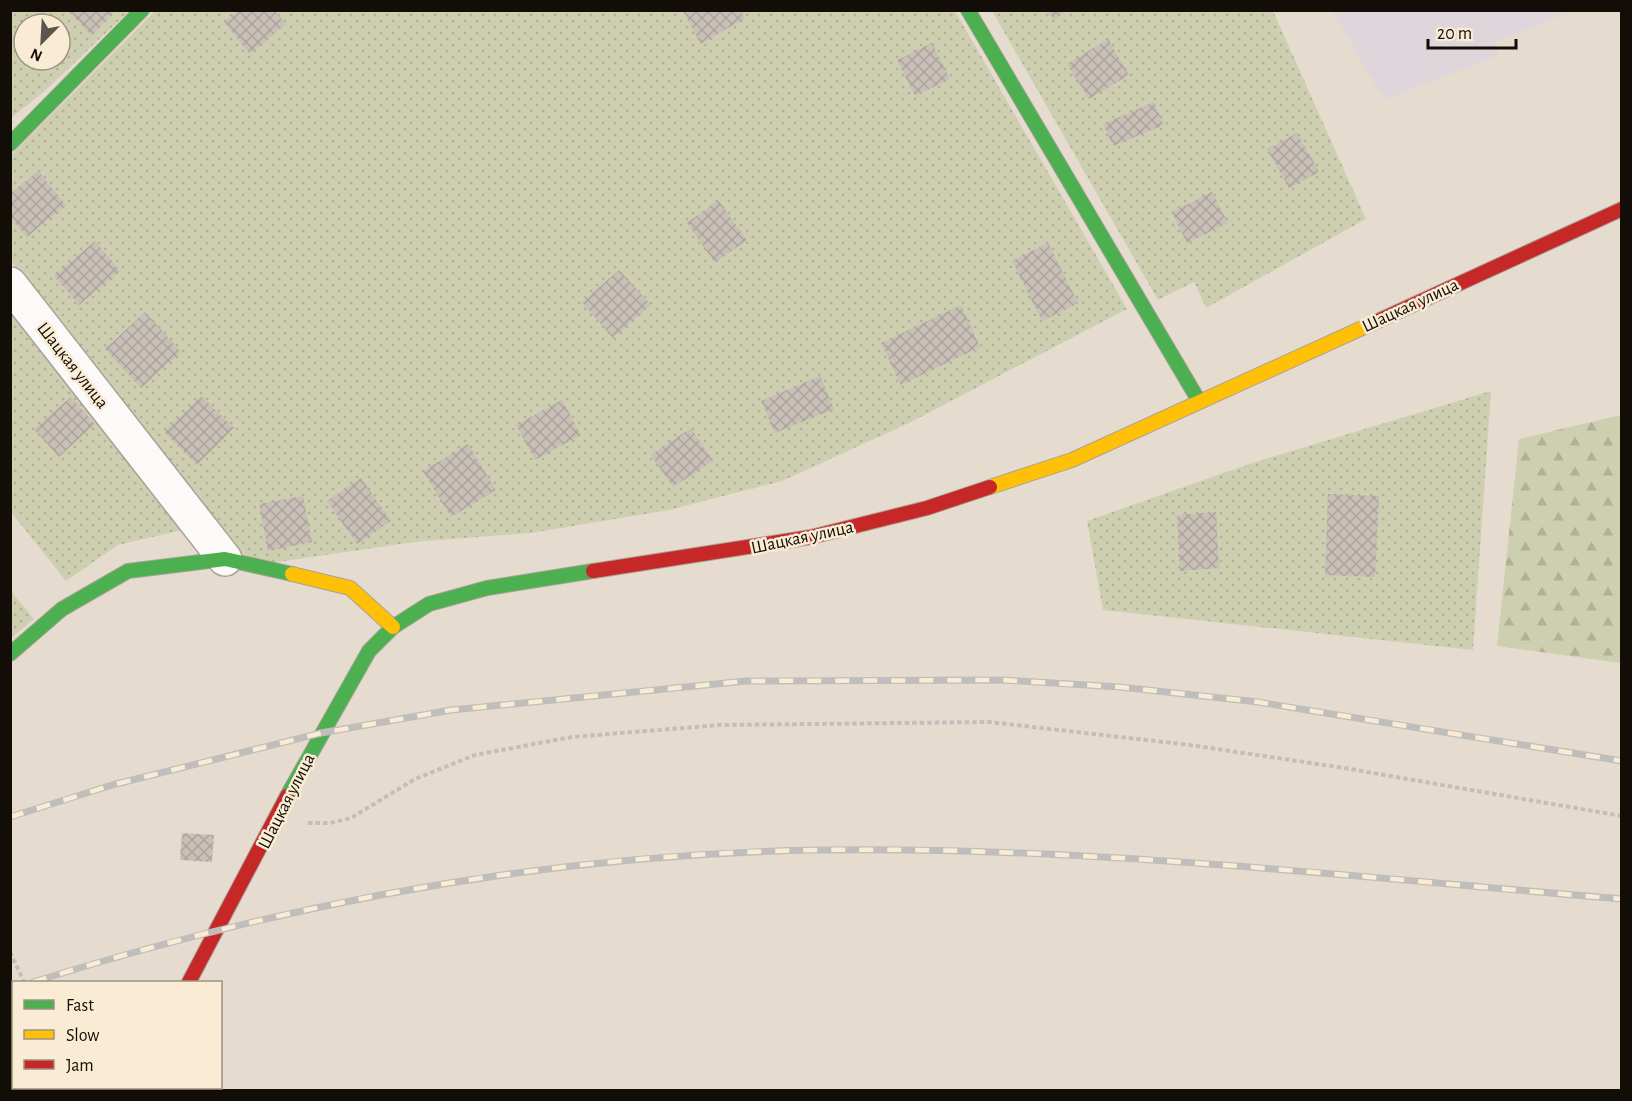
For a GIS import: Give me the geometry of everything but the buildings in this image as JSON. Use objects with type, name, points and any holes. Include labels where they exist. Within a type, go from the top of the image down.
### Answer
[{"type":"main road","points":[[10,144],[142,10]]},
{"type":"main road","points":[[969,10],[1199,401]]},
{"type":"main road","name":"Шацкая улица","points":[[190,981],[344,691],[369,651],[393,627],[429,604],[487,588],[800,539],[927,508],[1072,460],[1622,209]]},
{"type":"main road","points":[[10,654],[62,609],[128,571],[225,559],[350,588],[393,627]]},
{"type":"street","name":"Шацкая улица","points":[[10,284],[225,559]]},
{"type":"path","points":[[278,816],[307,823],[330,824],[351,818],[415,779],[475,755],[572,737],[720,725],[988,722],[1190,745],[1344,768],[1622,816]]},
{"type":"path","points":[[10,952],[24,981]]},
{"type":"shaded area","points":[[1332,11],[1572,11],[1495,42],[1499,55],[1384,100]]},
{"type":"green space","points":[[11,11],[129,11],[72,65],[72,12],[12,12],[12,72],[65,72],[11,118]]},
{"type":"green space","points":[[155,11],[955,11],[1127,309],[909,423],[782,481],[669,510],[531,533],[414,542],[264,564],[231,548],[188,484],[11,261],[10,156]]},
{"type":"green space","points":[[992,11],[1273,11],[1366,219],[1206,308],[1194,282],[1158,300]]},
{"type":"green space","points":[[10,299],[191,528],[118,545],[66,581],[11,512]]},
{"type":"green space","points":[[1491,391],[1473,650],[1103,610],[1087,521],[1252,463]]},
{"type":"green space","points":[[1621,415],[1621,663],[1497,646],[1519,439]]},
{"type":"green space","points":[[10,590],[34,619],[10,639]]},
{"type":"railway","points":[[10,817],[112,785],[321,733],[451,710],[746,681],[1002,680],[1120,687],[1258,702],[1622,761]]},
{"type":"railway","points":[[36,981],[225,929],[420,888],[618,861],[717,854],[817,850],[1019,853],[1220,865],[1622,899]]},
{"type":"traffic: fast","points":[[10,144],[142,10]]},
{"type":"traffic: fast","points":[[968,10],[1199,401]]},
{"type":"traffic: fast","points":[[10,654],[62,609],[128,571],[225,559],[292,574]]},
{"type":"traffic: fast","points":[[287,796],[369,651],[393,627],[429,604],[487,588],[593,571]]},
{"type":"traffic: slow","points":[[990,487],[1072,460],[1371,324]]},
{"type":"traffic: slow","points":[[292,574],[350,588],[393,627]]},
{"type":"traffic: jam","points":[[1371,324],[1622,209]]},
{"type":"traffic: jam","points":[[593,571],[811,537],[927,508],[990,487]]},
{"type":"traffic: jam","points":[[190,981],[287,796]]}]
